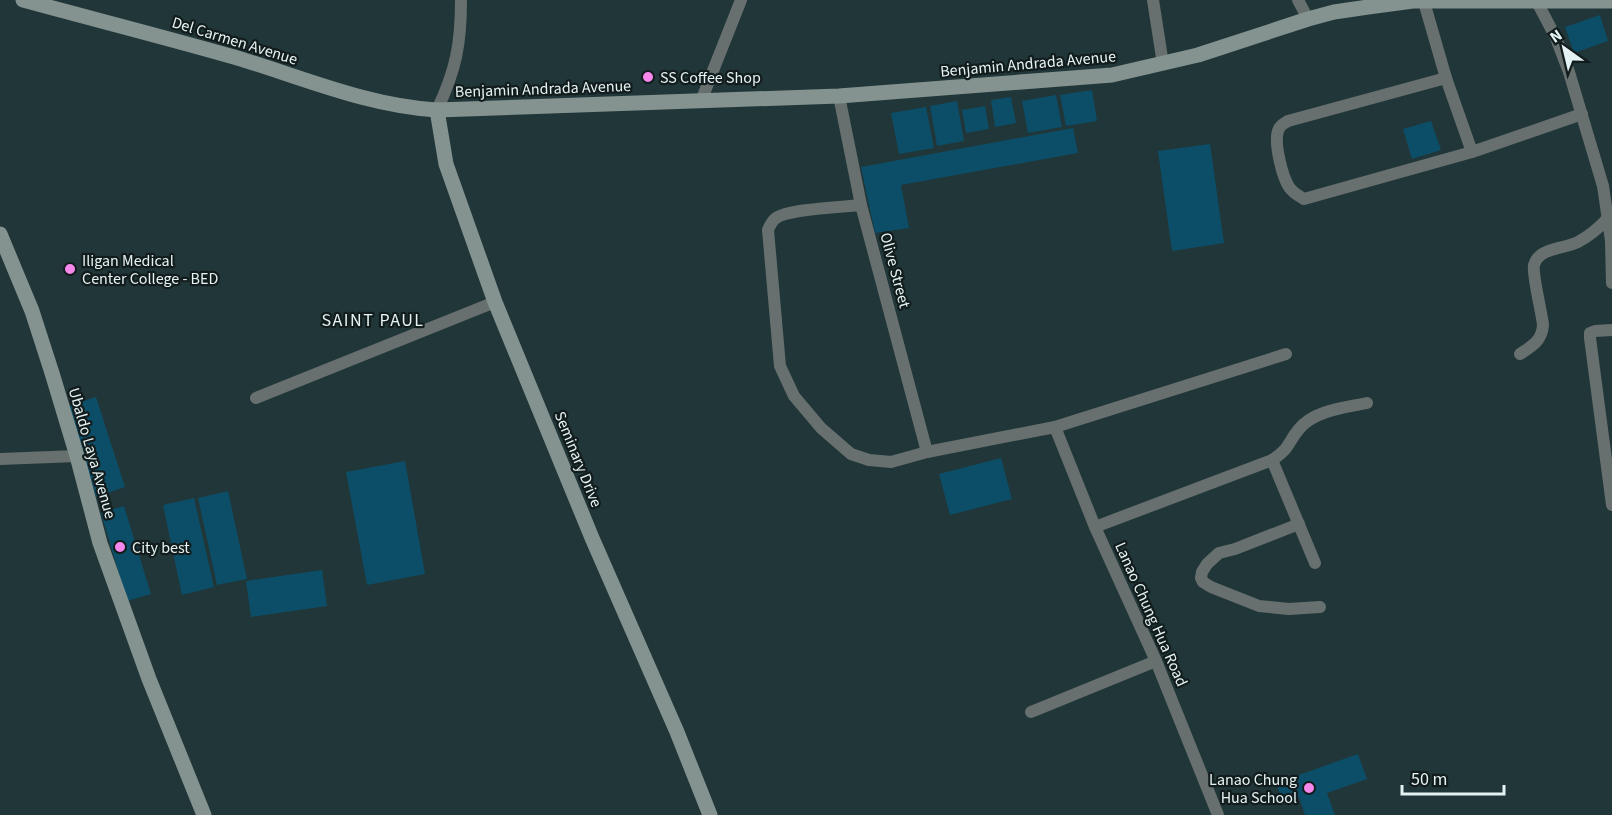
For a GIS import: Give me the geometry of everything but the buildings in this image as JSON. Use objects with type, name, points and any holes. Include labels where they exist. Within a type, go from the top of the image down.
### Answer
[{"type":"street","name":"Del Carmen Avenue","points":[[23,0],[236,58],[318,85],[407,108],[437,110]]},
{"type":"street","points":[[437,110],[450,82],[458,55],[460,0]]},
{"type":"street","points":[[701,101],[741,0]]},
{"type":"street","points":[[1153,0],[1163,64]]},
{"type":"street","points":[[1298,0],[1308,19]]},
{"type":"street","points":[[1536,0],[1556,38],[1608,184],[1607,219],[1611,241],[1612,283]]},
{"type":"street","points":[[1416,1],[1472,152]]},
{"type":"street","name":"Benjamin Andrada Avenue","points":[[437,110],[839,96],[1112,75],[1197,55],[1334,12],[1416,1],[1612,1]]},
{"type":"street","points":[[1446,78],[1288,121],[1281,125],[1277,133],[1278,155],[1288,186],[1304,199],[1472,152],[1582,114]]},
{"type":"street","name":"Olive Street","points":[[839,96],[861,205],[927,452]]},
{"type":"street","name":"Seminary Drive","points":[[437,110],[446,164],[495,302],[710,815]]},
{"type":"street","points":[[861,205],[789,213],[777,217],[768,230],[780,366],[794,396],[821,428],[851,454],[869,460],[891,462],[927,452],[1055,427],[1286,354]]},
{"type":"street","points":[[1520,354],[1536,344],[1542,335],[1543,325],[1534,266],[1540,256],[1550,250],[1579,242],[1599,229],[1607,219]]},
{"type":"street","name":"Ubaldo Laya Avenue","points":[[0,234],[32,311],[77,456],[100,543],[149,679],[204,815]]},
{"type":"street","points":[[256,398],[495,302]]},
{"type":"street","points":[[1612,330],[1590,333],[1612,505]]},
{"type":"street","points":[[1095,527],[1272,460],[1289,446],[1298,430],[1317,415],[1367,403]]},
{"type":"street","name":"Lanao Chung Hua Road","points":[[1055,427],[1095,527],[1156,661],[1218,815]]},
{"type":"street","points":[[0,459],[77,456]]},
{"type":"street","points":[[1272,460],[1315,563]]},
{"type":"street","points":[[1299,524],[1219,553],[1207,564],[1201,578],[1211,587],[1260,606],[1288,609],[1320,607]]},
{"type":"street","points":[[1031,712],[1156,661]]},
{"type":"place","name":"SS Coffee Shop","points":[[648,77]]},
{"type":"place","name":"Iligan Medical Center College - BED","points":[[70,269]]},
{"type":"place","name":"City best","points":[[120,547]]},
{"type":"place","name":"Lanao Chung Hua School","points":[[1309,788]]},
{"type":"district","name":"SAINT PAUL","points":[[373,320]]}]
